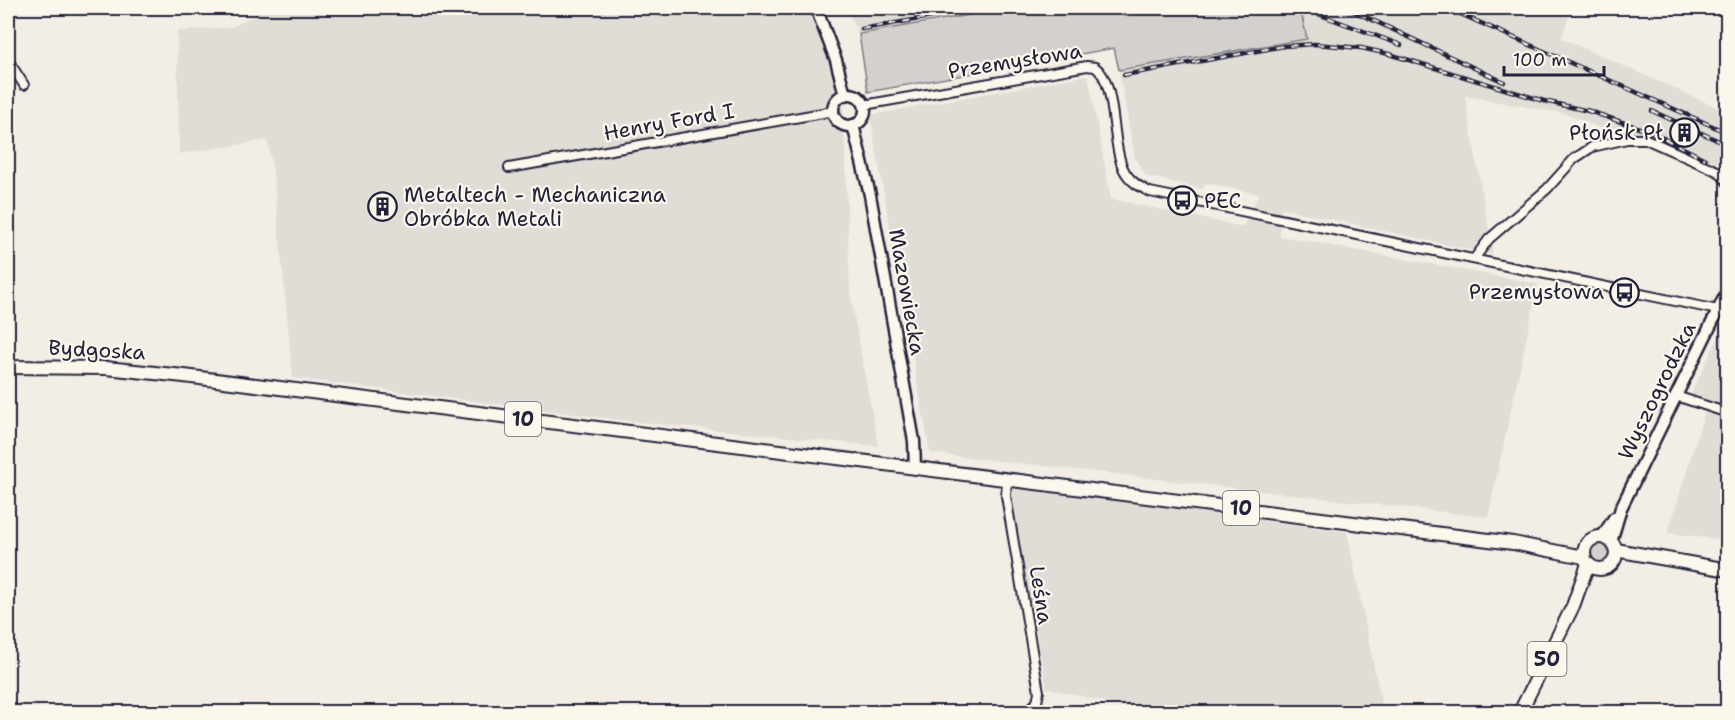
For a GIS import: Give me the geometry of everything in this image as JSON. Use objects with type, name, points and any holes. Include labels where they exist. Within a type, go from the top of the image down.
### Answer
[{"type":"main road","name":"Bydgoska","points":[[8,367],[84,367],[184,376],[915,468]]},
{"type":"main road","name":"10","points":[[915,468],[1513,543],[1589,559]]},
{"type":"main road","points":[[1611,548],[1608,567],[1589,559],[1592,539],[1611,548],[1691,565],[1728,570]]},
{"type":"main road","name":"50","points":[[1520,712],[1573,606],[1589,559]]},
{"type":"street","points":[[816,8],[836,60],[845,95]]},
{"type":"street","points":[[8,60],[24,85]]},
{"type":"street","name":"Przemysłowa","points":[[864,105],[1087,66],[1095,67],[1104,74],[1119,158],[1125,173],[1136,185],[1149,192],[1718,310]]},
{"type":"street","points":[[845,95],[857,96],[864,105],[862,120],[852,125],[842,124],[834,111],[836,103],[845,95]]},
{"type":"street","name":"Henry Ford I","points":[[509,168],[834,111]]},
{"type":"street","name":"Mazowiecka","points":[[852,125],[870,193],[914,441],[915,468]]},
{"type":"street","points":[[1474,259],[1489,239],[1547,189],[1574,159],[1592,147],[1627,139],[1646,139],[1719,172],[1728,183]]},
{"type":"street","name":"Wyszogrodzka","points":[[1611,548],[1621,508],[1728,290]]},
{"type":"street","points":[[1676,396],[1728,413]]},
{"type":"street","name":"Leśna","points":[[1007,479],[1006,496],[1039,692],[1036,702],[1027,712]]},
{"type":"shaded area","points":[[260,8],[807,8],[843,94],[850,293],[878,446],[629,421],[293,378],[273,169],[267,140],[179,154],[177,31],[232,27],[254,16]]},
{"type":"shaded area","points":[[846,8],[1009,8],[859,34]]},
{"type":"shaded area","points":[[1009,8],[1288,8],[1301,12],[1307,39],[1119,70],[1114,48],[868,92],[859,34]]},
{"type":"shaded area","points":[[1288,8],[1572,8],[1561,38],[1727,112],[1728,154],[1725,154],[1720,178],[1567,114],[1465,96],[1493,255],[1281,208],[1280,236],[1538,284],[1488,517],[930,453],[870,115],[1088,75],[1111,199],[1243,227],[1259,194],[1205,183],[1203,189],[1146,176],[1135,158],[1119,70],[1307,39],[1301,12]]},
{"type":"shaded area","points":[[1727,319],[1727,406],[1691,394]]},
{"type":"shaded area","points":[[1705,411],[1727,418],[1727,540],[1668,533]]},
{"type":"shaded area","points":[[1014,487],[1347,532],[1383,712],[1147,712],[1047,688],[1021,556],[1013,498]]},
{"type":"shaded area","points":[[1599,542],[1607,545],[1610,553],[1607,561],[1599,564],[1591,561],[1588,553],[1591,545]]},
{"type":"railway","points":[[862,29],[982,8]]},
{"type":"railway","points":[[1302,8],[1401,45]]},
{"type":"railway","points":[[1347,8],[1504,82]]},
{"type":"railway","points":[[1447,8],[1728,133]]},
{"type":"railway","points":[[1124,75],[1284,46],[1315,44],[1361,48],[1389,54],[1544,101],[1593,112]]},
{"type":"railway","points":[[1586,110],[1651,132],[1705,159]]},
{"type":"railway","points":[[1652,111],[1728,145]]},
{"type":"place","name":"Płońsk Pł","points":[[1684,133]]},
{"type":"place","name":"PEC","points":[[1183,201]]},
{"type":"place","name":"Metaltech - Mechaniczna Obróbka Metali","points":[[383,207]]},
{"type":"place","name":"Przemysłowa","points":[[1625,292]]}]
